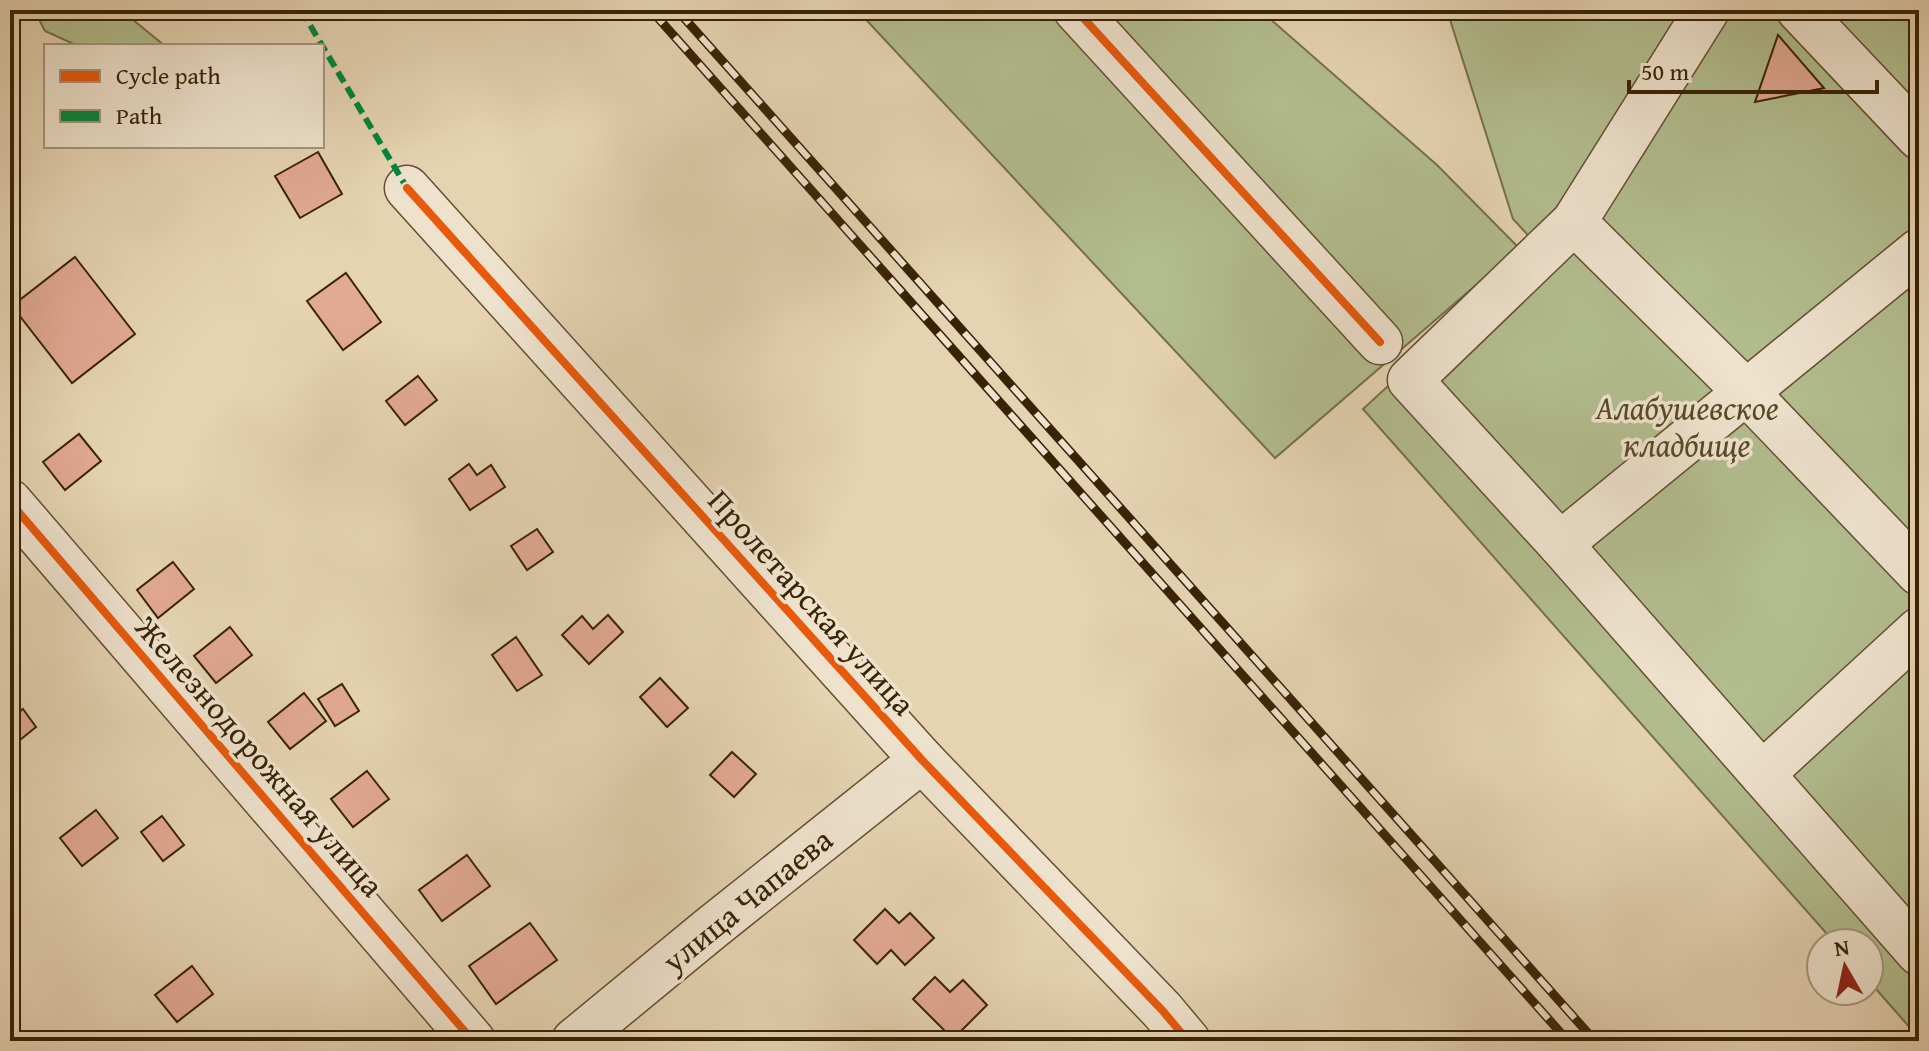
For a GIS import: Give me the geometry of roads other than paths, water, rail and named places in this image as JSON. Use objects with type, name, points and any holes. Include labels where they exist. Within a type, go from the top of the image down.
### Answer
[{"type":"street","points":[[1076,10],[1380,342]]},
{"type":"street","points":[[1707,10],[1574,222],[1410,380],[1560,544],[1919,953]]},
{"type":"street","points":[[1799,10],[1919,137]]},
{"type":"street","name":"Пролетарская улица","points":[[407,188],[922,760],[1162,1010],[1188,1041]]},
{"type":"street","points":[[1574,222],[1746,392],[1919,573]]},
{"type":"street","points":[[1560,544],[1919,251]]},
{"type":"street","name":"Железнодорожная улица","points":[[10,502],[473,1041]]},
{"type":"street","points":[[1762,774],[1919,630]]},
{"type":"street","name":"улица Чапаева","points":[[574,1041],[922,760]]},
{"type":"railway","points":[[651,10],[1568,1041]]},
{"type":"railway","points":[[677,10],[1595,1041]]},
{"type":"park label","name":"Алабушевское кладбище","points":[[1687,426]]}]
